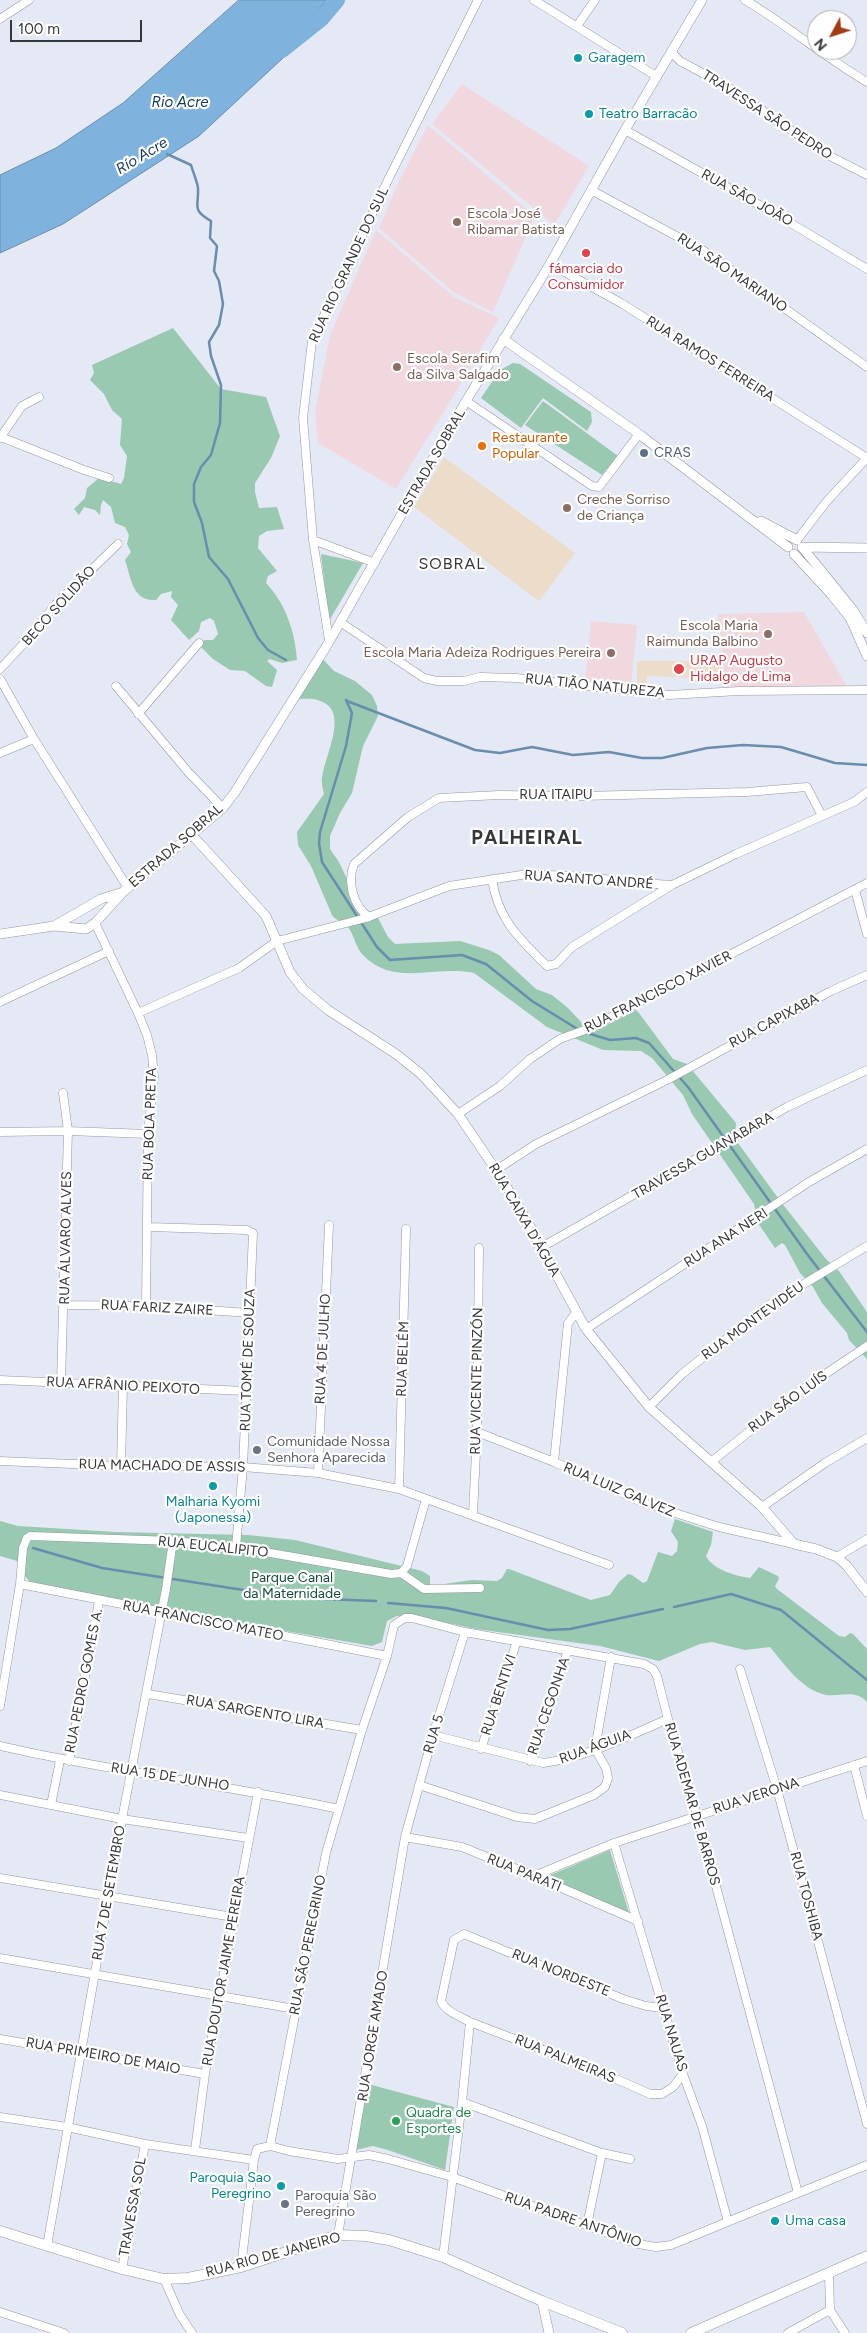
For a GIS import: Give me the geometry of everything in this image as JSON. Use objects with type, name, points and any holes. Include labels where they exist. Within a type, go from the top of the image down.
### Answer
[{"type":"main road","name":"RUA RIO DE JANEIRO","points":[[0,2230],[122,2270],[164,2279],[188,2278],[241,2267],[338,2235],[366,2236],[389,2240],[443,2257],[542,2301],[622,2333]]},
{"type":"main road","points":[[691,2333],[867,2256]]},
{"type":"street","points":[[0,19],[29,0]]},
{"type":"street","name":"RUA RIO GRANDE DO SUL","points":[[328,644],[313,540],[303,418],[312,341],[389,178],[478,0]]},
{"type":"street","points":[[534,0],[656,76]]},
{"type":"street","points":[[577,26],[595,0]]},
{"type":"street","name":"ESTRADA SOBRAL","points":[[0,934],[54,926],[86,929],[95,924],[126,890],[223,808],[328,644],[466,401],[550,264],[656,76],[702,0]]},
{"type":"street","points":[[745,0],[770,15],[810,46],[867,82]]},
{"type":"street","name":"TRAVESSA SÃO PEDRO","points":[[671,52],[680,61],[728,87],[826,154],[867,175]]},
{"type":"street","name":"RUA SÃO JOÃO","points":[[625,130],[779,216],[867,269]]},
{"type":"street","name":"RUA SÃO MARIANO","points":[[591,190],[704,250],[867,367]]},
{"type":"street","name":"RUA RAMOS FERREIRA","points":[[550,264],[620,303],[867,458]]},
{"type":"street","points":[[503,339],[639,434],[791,551],[831,594],[850,618],[867,656]]},
{"type":"street","points":[[39,397],[22,406],[0,437],[109,478]]},
{"type":"street","points":[[466,401],[592,486],[599,487],[639,434]]},
{"type":"street","points":[[791,551],[800,552],[800,544],[827,501],[867,458]]},
{"type":"street","points":[[741,511],[800,544],[852,610],[867,634]]},
{"type":"street","points":[[313,540],[375,562]]},
{"type":"street","points":[[791,551],[790,541],[800,544],[867,548]]},
{"type":"street","name":"BECO SOLIDÃO","points":[[0,669],[28,639],[55,605],[118,544]]},
{"type":"street","name":"RUA TIÃO NATUREZA","points":[[340,622],[424,678],[437,681],[498,677],[669,695],[739,691],[867,690]]},
{"type":"street","points":[[138,714],[199,643]]},
{"type":"street","points":[[0,679],[34,739],[126,890]]},
{"type":"street","points":[[116,686],[189,773],[223,808]]},
{"type":"street","points":[[0,753],[34,739]]},
{"type":"street","name":"RUA ITAIPU","points":[[368,917],[362,912],[355,901],[352,885],[354,864],[408,817],[439,798],[499,795],[581,796],[747,792],[807,787],[822,816]]},
{"type":"street","name":"RUA SANTO ANDRÉ","points":[[138,1013],[239,968],[277,942],[356,921],[432,891],[528,874],[672,884],[854,802],[867,792]]},
{"type":"street","name":"RUA CAIXA D'ÁGUA","points":[[192,835],[266,916],[290,972],[303,989],[328,1010],[396,1054],[420,1074],[458,1114],[496,1170],[542,1247],[586,1329],[649,1407],[762,1507],[794,1544]]},
{"type":"street","points":[[492,879],[495,900],[505,920],[516,935],[547,966],[558,962],[572,947],[672,884]]},
{"type":"street","name":"RUA FRANCISCO XAVIER","points":[[458,1114],[500,1086],[530,1059],[565,1038],[588,1028],[867,883]]},
{"type":"street","name":"ESTRADA SOBRAL","points":[[54,926],[101,900],[126,890]]},
{"type":"street","points":[[855,890],[867,934]]},
{"type":"street","points":[[101,900],[106,911]]},
{"type":"street","points":[[74,915],[80,929]]},
{"type":"street","name":"RUA BOLA PRETA","points":[[95,924],[138,1013],[152,1055],[154,1078],[148,1134],[146,1306]]},
{"type":"street","points":[[0,1002],[109,951]]},
{"type":"street","name":"RUA CAPIXABA","points":[[496,1170],[536,1144],[671,1079],[831,991],[867,975]]},
{"type":"street","name":"TRAVESSA GUANABARA","points":[[542,1247],[787,1108],[867,1070]]},
{"type":"street","name":"RUA ÁLVARO ALVES","points":[[61,1383],[65,1305],[68,1131],[64,1093]]},
{"type":"street","points":[[0,1132],[68,1131],[148,1134]]},
{"type":"street","name":"RUA ANA NERI","points":[[586,1329],[768,1211],[809,1182],[867,1149]]},
{"type":"street","name":"RUA 4 DE JULHO","points":[[318,1473],[329,1225]]},
{"type":"street","name":"RUA TOMÉ DE SOUZA","points":[[148,1227],[247,1230],[253,1233],[243,1467],[236,1547]]},
{"type":"street","name":"RUA BELÉM","points":[[399,1489],[406,1229]]},
{"type":"street","name":"RUA MONTEVIDÉU","points":[[649,1407],[682,1374],[736,1330],[769,1306],[867,1246]]},
{"type":"street","name":"RUA VICENTE PINZÓN","points":[[473,1514],[477,1432],[478,1248]]},
{"type":"street","name":"RUA FARIZ ZAIRE","points":[[65,1305],[146,1306],[250,1313]]},
{"type":"street","points":[[554,1462],[568,1323],[576,1313]]},
{"type":"street","name":"RUA SÃO LUÍS","points":[[711,1462],[792,1397],[867,1346]]},
{"type":"street","name":"RUA AFRÂNIO PEIXOTO","points":[[0,1380],[246,1392]]},
{"type":"street","points":[[121,1466],[124,1386]]},
{"type":"street","name":"RUA LUIZ GALVEZ","points":[[477,1432],[554,1462],[644,1503],[719,1527],[794,1544]]},
{"type":"street","points":[[762,1507],[825,1463],[867,1438]]},
{"type":"street","name":"RUA MACHADO DE ASSIS","points":[[0,1461],[121,1466],[243,1467],[318,1473],[399,1489],[473,1514],[609,1565]]},
{"type":"street","points":[[426,1499],[407,1566],[401,1573],[424,1589],[480,1588]]},
{"type":"street","name":"RUA EUCALIPITO","points":[[20,1584],[25,1541],[30,1536],[40,1535],[173,1541],[236,1547],[391,1574],[401,1573]]},
{"type":"street","points":[[838,1557],[867,1539]]},
{"type":"street","name":"RUA 7 DE SETEMBRO","points":[[47,2246],[122,1819],[148,1694],[160,1613],[169,1576],[173,1541]]},
{"type":"street","points":[[794,1544],[838,1557],[867,1592]]},
{"type":"street","points":[[0,1706],[20,1584]]},
{"type":"street","name":"RUA FRANCISCO MATEO","points":[[20,1584],[160,1613],[387,1656]]},
{"type":"street","name":"RUA PEDRO GOMES A.","points":[[69,1761],[99,1601]]},
{"type":"street","name":"RUA ADEMAR DE BARROS","points":[[397,1622],[412,1618],[465,1632],[644,1664],[653,1669],[657,1676],[697,1815],[798,2193]]},
{"type":"street","name":"RUA SÃO PEREGRINO","points":[[270,2146],[326,1853],[362,1730],[387,1656],[390,1634],[397,1622]]},
{"type":"street","name":"RUA 5","points":[[405,1837],[433,1735],[465,1632]]},
{"type":"street","name":"RUA BENTIVI","points":[[481,1748],[517,1641]]},
{"type":"street","name":"RUA CEGONHA","points":[[530,1761],[568,1650]]},
{"type":"street","points":[[419,1785],[517,1817],[535,1819],[594,1795],[605,1787],[608,1778],[606,1768],[595,1749],[611,1658]]},
{"type":"street","name":"RUA TOSHIBA","points":[[740,1669],[777,1789],[867,2124]]},
{"type":"street","name":"RUA SARGENTO LIRA","points":[[148,1694],[362,1730]]},
{"type":"street","name":"RUA ÁGUIA","points":[[433,1735],[530,1761],[554,1762],[595,1749],[668,1719]]},
{"type":"street","name":"RUA 15 DE JUNHO","points":[[0,1746],[60,1760],[258,1792],[339,1809]]},
{"type":"street","name":"RUA PEDRO GOMES A.","points":[[51,1805],[60,1760]]},
{"type":"street","name":"RUA VERONA","points":[[534,1876],[614,1843],[867,1760]]},
{"type":"street","points":[[854,1765],[867,1816]]},
{"type":"street","name":"RUA DOUTOR JAIME PEREIRA","points":[[194,2150],[205,2074],[233,1917],[258,1792]]},
{"type":"street","points":[[0,1795],[122,1819],[248,1838]]},
{"type":"street","name":"RUA PARATI","points":[[405,1837],[462,1847],[638,1921]]},
{"type":"street","name":"RUA JORGE AMADO","points":[[338,2235],[353,2156],[405,1837]]},
{"type":"street","name":"RUA NAUAS","points":[[614,1843],[683,2074],[702,2126],[728,2222]]},
{"type":"street","points":[[0,1878],[233,1917]]},
{"type":"street","name":"RUA NORDESTE","points":[[443,2006],[441,2001],[454,1940],[459,1935],[464,1934],[623,1998],[646,2006],[663,2008]]},
{"type":"street","points":[[0,1958],[220,1998],[295,2009]]},
{"type":"street","name":"RUA PALMEIRAS","points":[[443,2006],[470,2022],[598,2071],[650,2094],[662,2094],[673,2087],[683,2074]]},
{"type":"street","points":[[443,2257],[470,2022]]},
{"type":"street","name":"RUA PRIMEIRO DE MAIO","points":[[0,2039],[80,2051],[205,2074]]},
{"type":"street","points":[[462,2102],[602,2153],[630,2159]]},
{"type":"street","points":[[0,2117],[67,2127],[145,2144],[254,2160]]},
{"type":"street","name":"TRAVESSA SOL","points":[[122,2270],[145,2144]]},
{"type":"street","points":[[241,2267],[254,2160],[257,2149],[270,2146]]},
{"type":"street","name":"RUA PADRE ANTÔNIO","points":[[270,2146],[338,2160],[353,2156],[369,2155],[388,2159],[452,2178],[638,2244],[656,2247],[671,2245],[867,2165]]},
{"type":"street","points":[[587,2225],[602,2153]]},
{"type":"street","points":[[829,2273],[830,2310],[845,2333]]},
{"type":"street","points":[[164,2279],[180,2315],[192,2333]]},
{"type":"street","points":[[542,2301],[549,2333]]},
{"type":"street","points":[[788,2333],[830,2310]]},
{"type":"street","points":[[0,2312],[64,2333]]},
{"type":"shaded area","points":[[462,84],[589,166],[554,225],[432,124]]},
{"type":"shaded area","name":"Escola José Ribamar Batista","points":[[428,125],[535,216],[493,312],[453,292],[379,228],[399,181]]},
{"type":"shaded area","name":"Escola Serafim da Silva Salgado","points":[[376,230],[454,297],[499,318],[396,489],[318,443],[315,412],[330,335]]},
{"type":"shaded area","points":[[444,457],[575,553],[539,601],[414,507]]},
{"type":"shaded area","name":"Escola Maria Raimunda Balbino","points":[[804,612],[847,687],[726,689],[718,614]]},
{"type":"shaded area","name":"Escola Maria Adeiza Rodrigues Pereira","points":[[591,621],[637,625],[631,685],[585,681]]},
{"type":"shaded area","name":"URAP Augusto Hidalgo de Lima","points":[[637,661],[719,661],[722,679],[647,676],[646,687],[637,685]]},
{"type":"green space","points":[[173,328],[221,389],[266,397],[280,436],[271,458],[255,483],[255,492],[259,508],[277,507],[284,529],[267,531],[259,536],[258,548],[277,571],[268,576],[266,583],[284,609],[292,629],[297,660],[282,663],[270,659],[267,661],[277,670],[272,687],[266,686],[245,671],[230,670],[213,659],[200,646],[204,640],[213,640],[218,634],[214,621],[210,618],[201,622],[199,631],[189,640],[171,620],[178,605],[171,597],[172,591],[161,594],[156,600],[148,600],[137,593],[131,581],[125,560],[131,552],[127,544],[129,535],[125,527],[115,523],[111,507],[103,500],[100,515],[95,510],[84,507],[79,515],[74,509],[85,498],[87,488],[99,478],[121,484],[124,478],[127,456],[120,445],[122,419],[112,410],[104,394],[90,380],[94,373],[92,365]]},
{"type":"green space","points":[[513,363],[520,364],[591,412],[592,422],[587,431],[543,398],[521,428],[481,398],[500,370]]},
{"type":"green space","points":[[543,401],[618,456],[602,475],[525,425]]},
{"type":"green space","points":[[321,554],[363,563],[329,621]]},
{"type":"green space","points":[[320,656],[334,671],[355,681],[372,695],[377,706],[378,716],[363,746],[352,793],[340,813],[330,836],[330,849],[339,862],[361,905],[378,918],[388,937],[395,944],[460,941],[499,955],[536,989],[552,995],[582,1023],[601,1028],[636,1010],[673,1059],[687,1064],[736,1123],[735,1139],[781,1202],[826,1259],[839,1271],[867,1312],[867,1359],[849,1340],[847,1333],[822,1303],[813,1287],[800,1273],[785,1245],[782,1243],[775,1248],[758,1223],[754,1204],[692,1114],[683,1095],[652,1058],[641,1051],[603,1050],[547,1027],[474,973],[445,971],[402,973],[389,971],[376,965],[361,953],[347,926],[332,915],[311,866],[298,845],[297,832],[324,794],[322,784],[323,773],[335,724],[333,714],[328,705],[314,699],[294,700]]},
{"type":"green space","name":"Parque Canal da Maternidade","points":[[675,1519],[713,1532],[711,1545],[706,1556],[719,1569],[750,1578],[759,1567],[778,1576],[779,1579],[775,1586],[777,1589],[839,1636],[845,1637],[850,1633],[853,1634],[867,1649],[867,1702],[858,1696],[848,1694],[826,1695],[809,1688],[788,1669],[770,1647],[745,1650],[712,1642],[700,1644],[659,1661],[600,1646],[476,1629],[419,1617],[397,1616],[387,1621],[382,1642],[372,1646],[187,1614],[30,1582],[19,1569],[17,1561],[0,1556],[0,1521],[18,1526],[116,1532],[248,1535],[295,1540],[422,1571],[430,1576],[430,1586],[472,1580],[497,1581],[509,1569],[591,1600],[610,1595],[619,1582],[628,1574],[643,1583],[647,1581],[658,1552],[672,1556],[677,1551],[678,1542],[671,1531]]},
{"type":"green space","points":[[610,1850],[629,1913],[546,1877]]},
{"type":"green space","points":[[368,2084],[454,2107],[445,2170],[373,2146],[356,2150]]},
{"type":"water","name":"Rio Acre","points":[[239,0],[326,0],[283,58],[199,136],[63,224],[0,253],[0,175],[56,148],[123,103]]},
{"type":"waterway","name":"Río Acre","points":[[282,50],[321,19],[337,0]]},
{"type":"waterway","points":[[167,154],[191,165],[198,188],[197,207],[211,221],[210,238],[217,246],[214,271],[219,281],[223,304],[219,325],[209,342],[211,356],[221,385],[220,423],[211,455],[201,467],[194,484],[194,502],[202,523],[209,557],[228,579],[258,638],[268,650],[286,660]]},
{"type":"waterway","points":[[346,700],[352,713],[346,746],[320,832],[319,843],[322,862],[377,947],[390,960],[462,955],[486,964],[532,1001],[579,1030]]},
{"type":"waterway","points":[[347,701],[475,750],[500,753],[532,747],[573,755],[609,752],[642,758],[662,758],[707,748],[743,745],[781,747],[835,763],[867,765]]},
{"type":"waterway","points":[[584,1032],[610,1040],[636,1038],[649,1043],[688,1087],[807,1254],[867,1332]]},
{"type":"waterway","points":[[33,1548],[102,1568],[295,1598],[376,1601]]},
{"type":"waterway","points":[[674,1607],[731,1594],[781,1610],[867,1680]]},
{"type":"waterway","points":[[388,1603],[446,1608],[548,1630],[570,1629],[663,1609]]},
{"type":"place","name":"Garagem","points":[[578,58]]},
{"type":"place","name":"Teatro Barracão","points":[[589,114]]},
{"type":"place","name":"Escola José Ribamar Batista","points":[[457,222]]},
{"type":"place","name":"fámarcia do Consumidor","points":[[586,253]]},
{"type":"place","name":"Escola Serafim da Silva Salgado","points":[[397,367]]},
{"type":"place","name":"Restaurante Popular","points":[[482,446]]},
{"type":"place","name":"CRAS","points":[[644,453]]},
{"type":"place","name":"Creche Sorriso de Criança","points":[[567,508]]},
{"type":"place","name":"Escola Maria Raimunda Balbino","points":[[768,634]]},
{"type":"place","name":"Escola Maria Adeiza Rodrigues Pereira","points":[[611,653]]},
{"type":"place","name":"URAP Augusto Hidalgo de Lima","points":[[679,669]]},
{"type":"place","name":"Comunidade Nossa Senhora Aparecida","points":[[257,1450]]},
{"type":"place","name":"Malharia Kyomi (Japonessa)","points":[[213,1486]]},
{"type":"place","name":"Quadra de Esportes","points":[[396,2121]]},
{"type":"place","name":"Paroquia Sao Peregrino","points":[[281,2186]]},
{"type":"place","name":"Paroquia São Peregrino","points":[[285,2204]]},
{"type":"place","name":"Uma casa","points":[[775,2221]]},
{"type":"district","name":"SOBRAL","points":[[452,564]]},
{"type":"district","name":"PALHEIRAL","points":[[527,838]]}]
